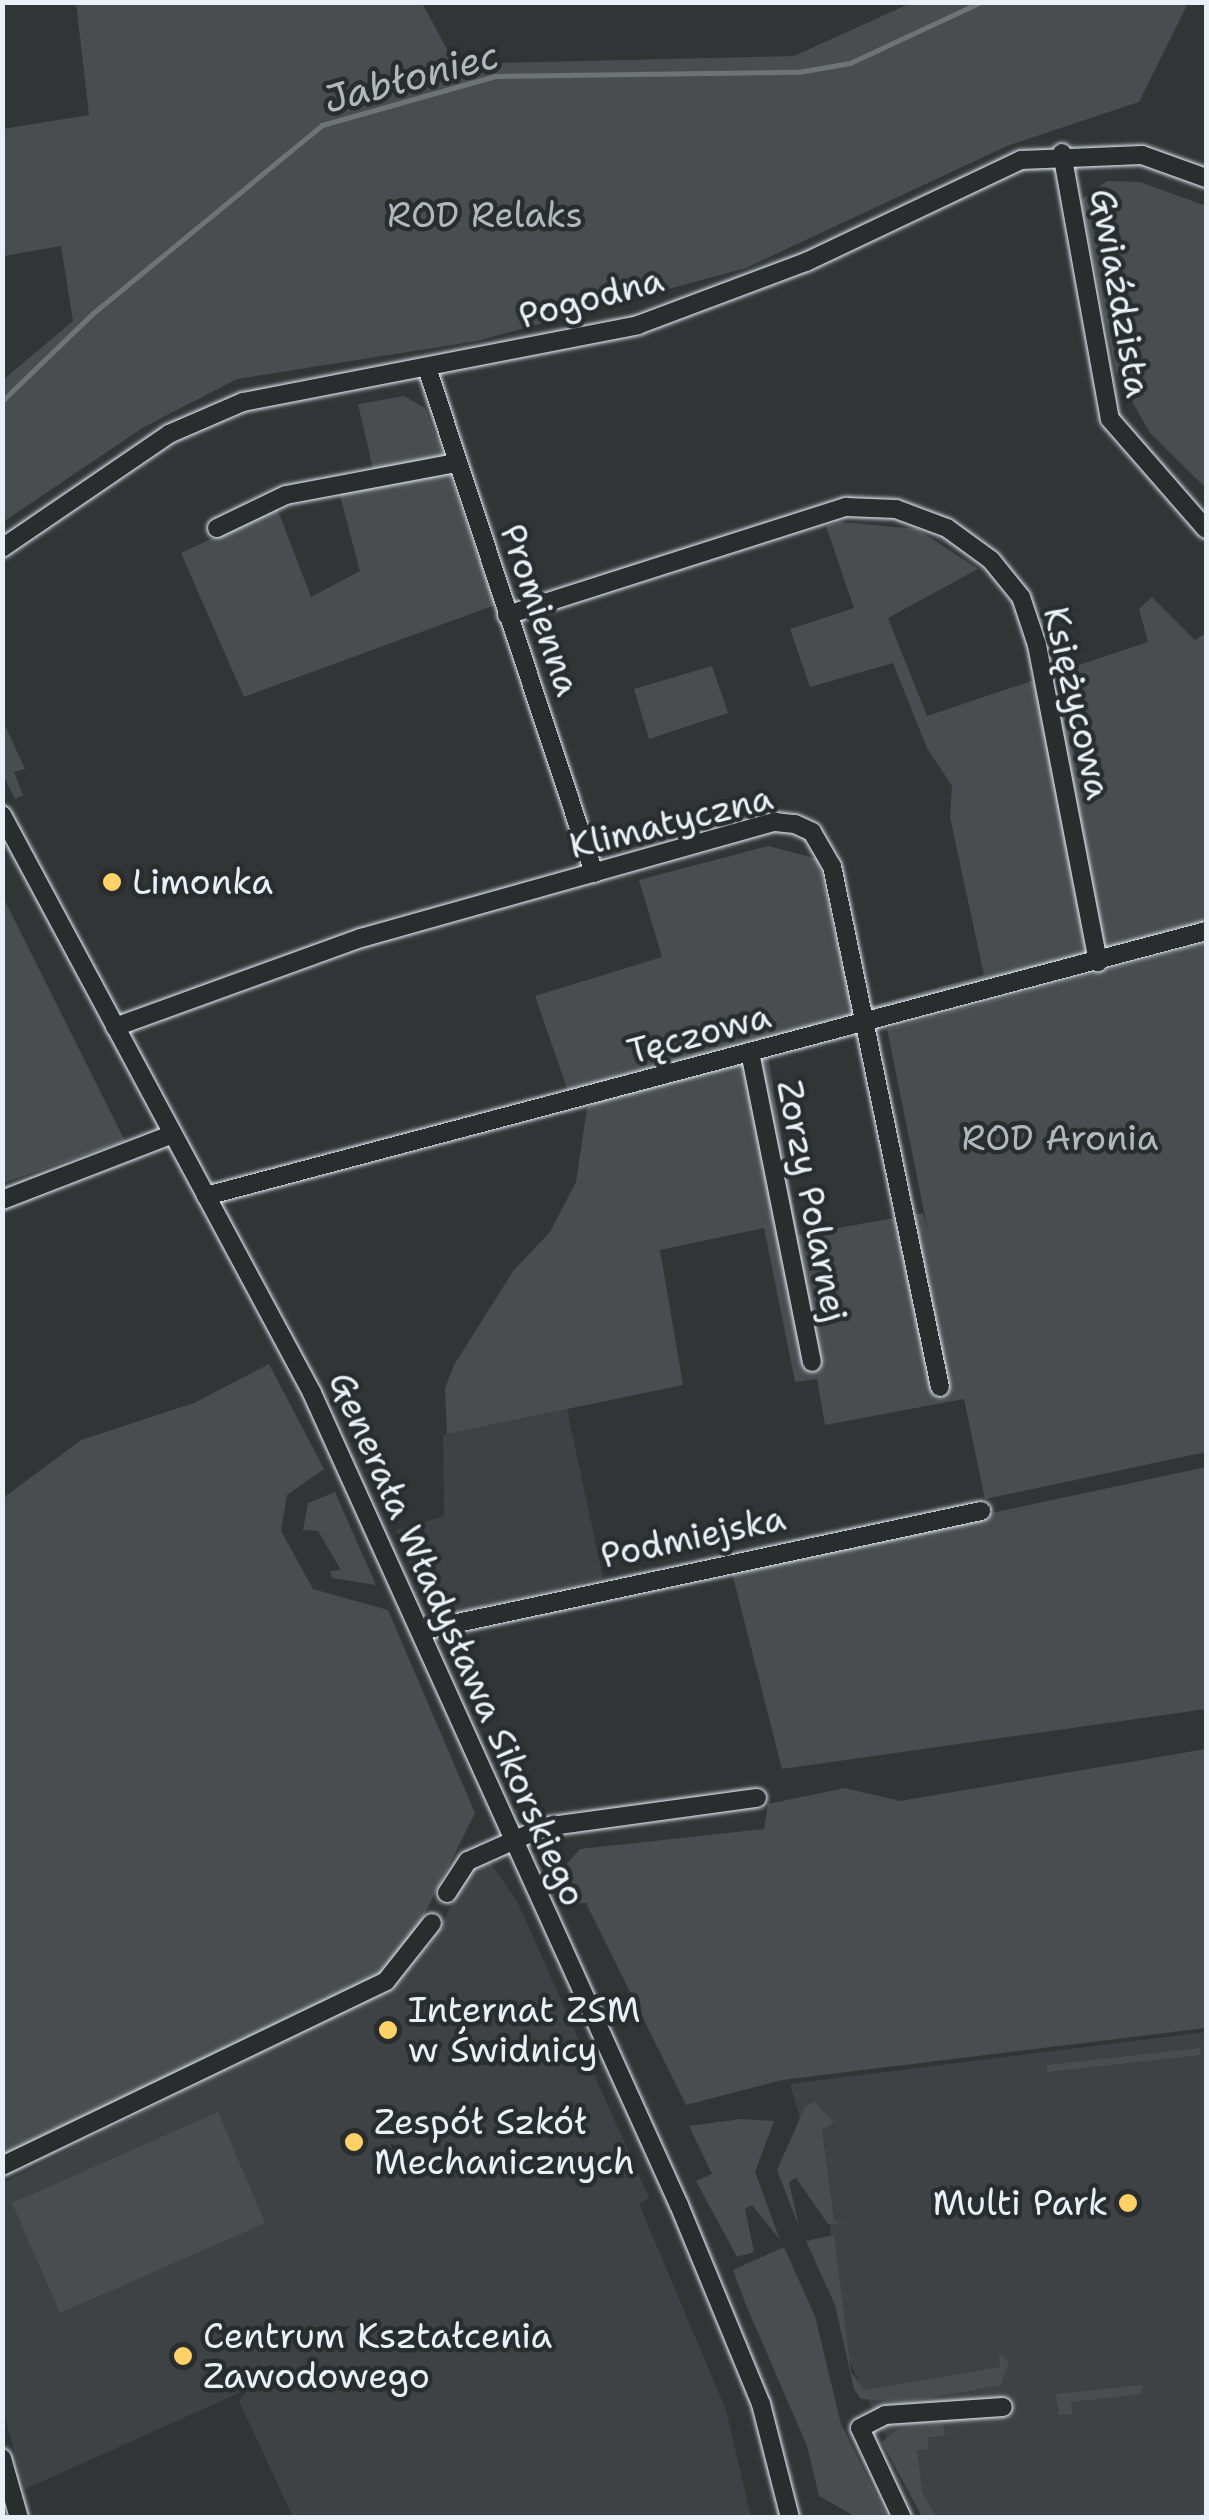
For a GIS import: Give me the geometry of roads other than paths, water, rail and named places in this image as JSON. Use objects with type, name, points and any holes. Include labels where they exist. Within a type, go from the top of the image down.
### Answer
[{"type":"street","name":"Pogodna","points":[[2,548],[169,434],[243,402],[638,324],[806,262],[1021,160],[1062,153],[1142,155],[1206,178]]},
{"type":"street","name":"Gwiaździsta","points":[[1062,153],[1110,419],[1206,529]]},
{"type":"street","name":"Promienna","points":[[427,368],[455,463],[594,872]]},
{"type":"street","points":[[217,528],[286,495],[455,463]]},
{"type":"street","name":"Księżycowa","points":[[507,615],[846,507],[896,509],[947,528],[991,560],[1021,597],[1098,962]]},
{"type":"street","name":"Generała Władysława Sikorskiego","points":[[2,815],[173,1134],[212,1195],[312,1393],[739,2348],[790,2518]]},
{"type":"street","name":"Klimatyczna","points":[[115,1027],[292,960],[594,872],[775,822],[812,832],[832,866],[940,1387]]},
{"type":"street","name":"Tęczowa","points":[[212,1195],[750,1052],[867,1026],[1206,932]]},
{"type":"street","name":"Zorzy Polarnej","points":[[750,1052],[812,1362]]},
{"type":"street","points":[[2,1200],[173,1134]]},
{"type":"street","name":"Podmiejska","points":[[420,1631],[980,1511]]},
{"type":"street","points":[[447,1893],[468,1861],[564,1821],[757,1798]]},
{"type":"street","points":[[2,2166],[386,1980],[432,1923]]},
{"type":"street","points":[[902,2518],[860,2428],[885,2415],[1003,2407]]},
{"type":"street","points":[[2,2458],[18,2518]]},
{"type":"waterway","name":"Jabłoniec","points":[[2,401],[92,314],[322,125],[495,76],[798,72],[850,63],[981,2]]},
{"type":"place","name":"Limonka","points":[[112,882]]},
{"type":"place","name":"Internat ZSM w Świdnicy","points":[[388,2030]]},
{"type":"place","name":"Zespół Szkół Mechanicznych","points":[[354,2142]]},
{"type":"place","name":"Multi Park","points":[[1128,2203]]},
{"type":"place","name":"Centrum Kształcenia Zawodowego","points":[[183,2356]]},
{"type":"park label","name":"ROD Relaks","points":[[485,215]]},
{"type":"park label","name":"ROD Aronia","points":[[1060,1138]]}]
